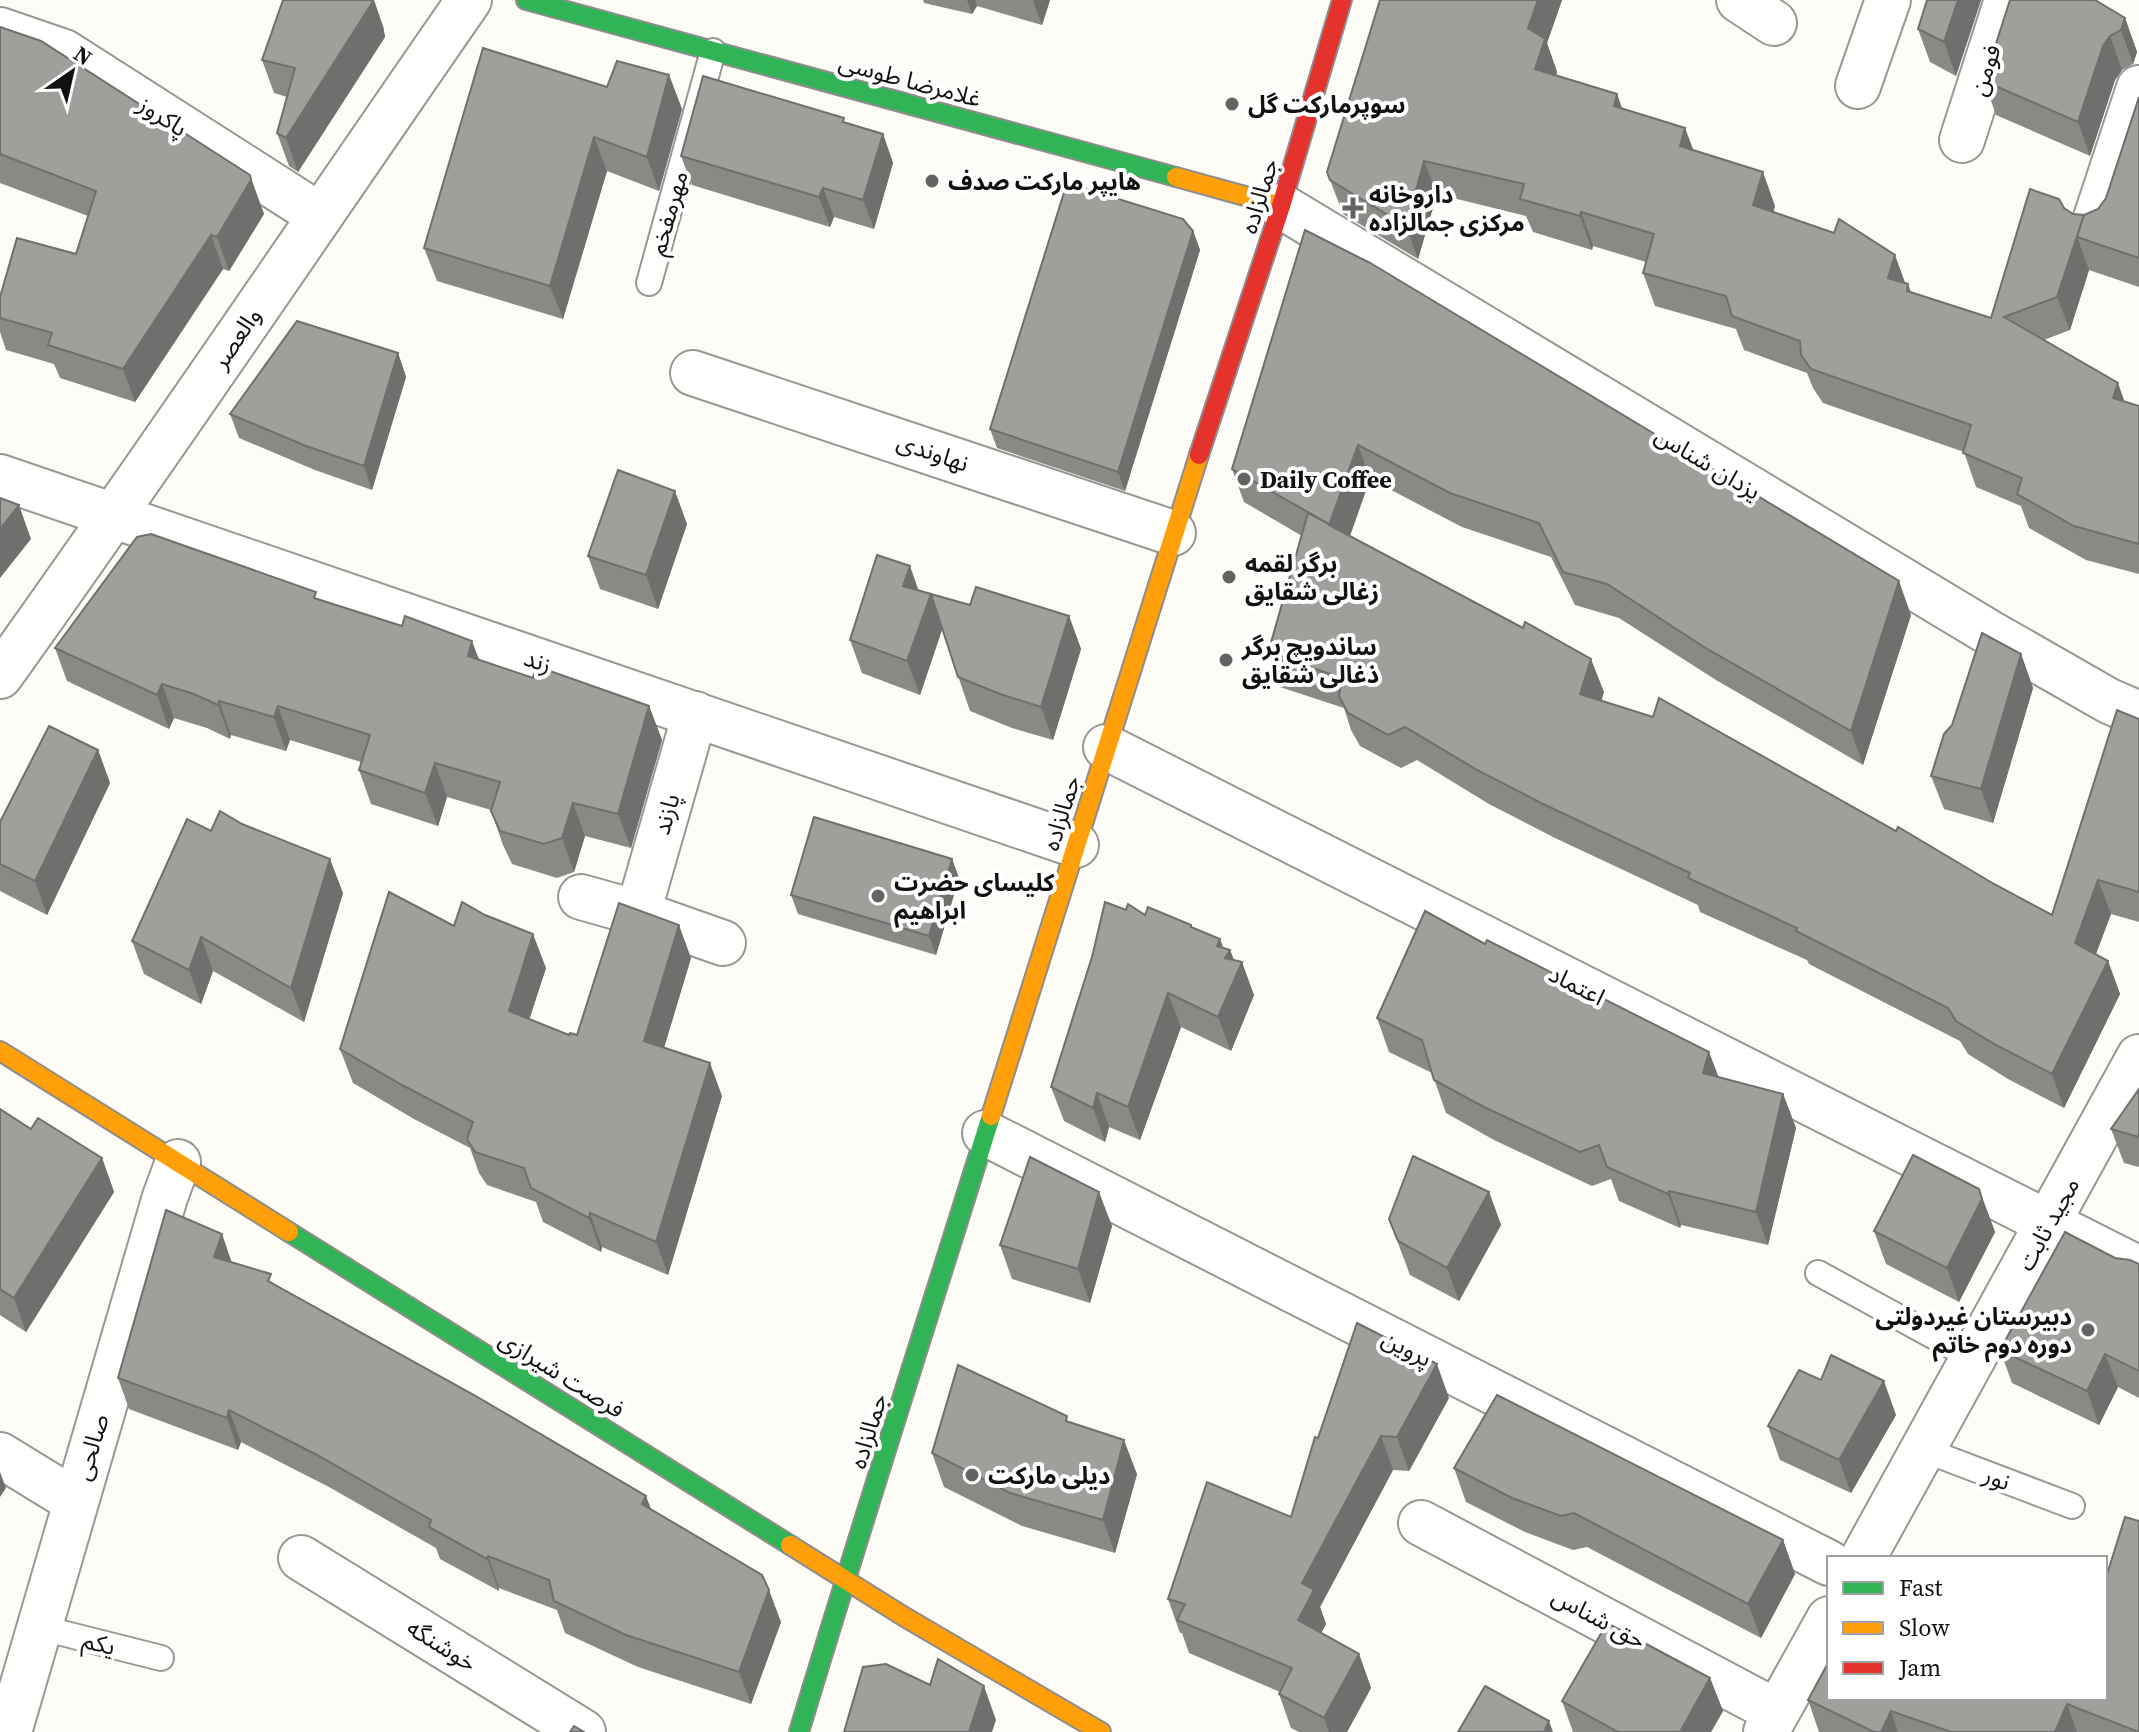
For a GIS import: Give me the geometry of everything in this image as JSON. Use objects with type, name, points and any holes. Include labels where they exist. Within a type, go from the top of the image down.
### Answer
[{"type":"street","name":"والعصر","points":[[0,676],[114,516],[469,0]]},
{"type":"street","name":"غلامرضا طوسی","points":[[526,0],[1281,206]]},
{"type":"street","name":"جمالزاده","points":[[799,1732],[1173,533],[1281,206],[1342,0]]},
{"type":"street","points":[[1858,86],[1888,0]]},
{"type":"street","name":"فومن","points":[[1962,140],[2007,0]]},
{"type":"street","name":"پاکروز","points":[[0,30],[64,52],[319,215]]},
{"type":"street","points":[[2094,224],[2139,88]]},
{"type":"street","name":"یزدان شناس","points":[[1281,206],[1988,641],[2139,714]]},
{"type":"street","name":"نهاوندی","points":[[693,373],[1173,533]]},
{"type":"street","name":"زند","points":[[0,477],[1076,845]]},
{"type":"street","name":"پازند","points":[[638,913],[695,714]]},
{"type":"street","name":"اعتماد","points":[[1106,747],[2139,1269]]},
{"type":"street","points":[[581,897],[723,943]]},
{"type":"street","name":"فرصت شیرازی","points":[[0,1051],[903,1616],[1101,1732]]},
{"type":"street","name":"مجید ثابت","points":[[1864,1556],[2139,1057]]},
{"type":"street","name":"پروین","points":[[985,1133],[1827,1562]]},
{"type":"street","name":"صالحی","points":[[9,1732],[165,1197],[178,1162]]},
{"type":"street","points":[[0,1455],[75,1501]]},
{"type":"street","name":"حق شناس","points":[[1421,1523],[1772,1722]]},
{"type":"street","name":"خوشنگه","points":[[301,1558],[583,1732]]},
{"type":"street","points":[[1772,1722],[1827,1623]]},
{"type":"lane","name":"مهرمفخم","points":[[649,283],[713,51]]},
{"type":"lane","points":[[1818,1273],[1973,1358]]},
{"type":"lane","name":"نور","points":[[1922,1449],[2072,1506]]},
{"type":"lane","name":"یکم","points":[[38,1627],[161,1658]]},
{"type":"building","points":[[283,0],[372,0],[286,138],[277,133],[295,68],[262,60]]},
{"type":"building","points":[[1380,0],[1538,0],[1528,28],[1545,39],[1535,69],[1617,94],[1614,106],[1685,128],[1680,146],[1763,172],[1753,205],[1834,233],[1839,219],[1895,255],[1888,278],[1908,284],[1907,291],[1991,318],[2030,189],[2059,199],[2064,208],[2073,214],[2084,215],[2057,297],[2004,317],[2118,383],[2113,398],[2139,406],[2139,544],[2074,526],[2017,494],[2022,478],[1963,453],[1971,425],[1811,369],[1801,355],[1800,341],[1732,316],[1726,296],[1643,273],[1654,234],[1581,212],[1580,216],[1520,199],[1524,184],[1424,161],[1406,226],[1330,180],[1327,172]]},
{"type":"building","points":[[1927,0],[1958,0],[1944,42],[1918,29]]},
{"type":"building","points":[[2010,0],[2095,0],[2125,18],[2121,30],[2110,36],[2103,46],[2078,122],[1984,81]]},
{"type":"building","points":[[0,27],[41,41],[250,175],[251,180],[217,237],[211,235],[123,369],[48,345],[52,333],[0,318],[0,297],[17,238],[76,254],[96,191],[0,154]]},
{"type":"building","points":[[483,48],[607,87],[617,61],[669,75],[647,157],[594,137],[550,286],[424,248]]},
{"type":"building","points":[[703,76],[844,118],[843,122],[883,134],[863,200],[823,188],[819,197],[681,156]]},
{"type":"building","points":[[2139,97],[2139,258],[2077,237],[2084,215],[2098,209],[2106,198]]},
{"type":"building","points":[[1067,183],[1183,219],[1193,231],[1118,472],[990,429]]},
{"type":"building","points":[[1305,230],[1367,261],[1899,581],[1851,731],[1704,647],[1607,584],[1563,572],[1539,523],[1450,493],[1358,445],[1329,525],[1523,628],[1525,622],[1591,659],[1580,694],[1653,717],[1659,698],[1896,831],[1898,827],[2052,915],[2117,710],[2139,719],[2139,892],[2098,880],[2075,943],[2108,961],[2052,1074],[1956,1021],[1948,1008],[1796,931],[1797,928],[1688,878],[1690,873],[1477,770],[1405,727],[1388,735],[1348,713],[1339,696],[1342,678],[1268,653],[1308,513],[1329,524],[1232,469]]},
{"type":"building","points":[[297,321],[398,353],[364,466],[230,414]]},
{"type":"building","points":[[618,470],[675,491],[646,575],[588,556]]},
{"type":"building","points":[[0,498],[19,505],[0,529]]},
{"type":"building","points":[[151,534],[316,592],[314,598],[402,626],[405,616],[472,641],[468,656],[533,678],[536,666],[649,706],[618,814],[573,803],[562,838],[544,844],[500,831],[491,811],[500,782],[435,763],[425,793],[359,770],[370,735],[278,706],[274,717],[219,701],[218,705],[162,684],[157,695],[55,648],[137,537]]},
{"type":"building","points":[[877,555],[910,566],[903,586],[931,594],[907,661],[850,640]]},
{"type":"building","points":[[976,587],[1069,616],[1041,707],[958,677],[931,594],[970,605]]},
{"type":"building","points":[[1982,633],[2021,654],[1981,789],[1931,776],[1944,734],[1952,725]]},
{"type":"building","points":[[49,726],[98,750],[35,881],[0,864],[0,822]]},
{"type":"building","points":[[220,811],[242,824],[330,859],[291,988],[201,937],[189,970],[132,941],[187,819],[211,831]]},
{"type":"building","name":"کلیسای حضرت ابراهیم","points":[[814,817],[952,859],[929,936],[791,895]]},
{"type":"building","points":[[389,892],[454,926],[462,902],[485,915],[533,934],[509,1011],[569,1035],[577,1035],[619,903],[679,925],[644,1041],[710,1063],[656,1242],[590,1213],[589,1218],[531,1188],[524,1168],[475,1152],[467,1139],[473,1122],[340,1049]]},
{"type":"building","points":[[1105,902],[1126,910],[1128,904],[1145,915],[1148,907],[1191,925],[1220,939],[1217,946],[1230,950],[1225,958],[1242,962],[1218,1017],[1168,993],[1128,1107],[1097,1093],[1093,1108],[1051,1087],[1092,957]]},
{"type":"building","points":[[1425,911],[1485,944],[1487,940],[1709,1052],[1703,1073],[1783,1094],[1756,1212],[1669,1191],[1668,1194],[1607,1167],[1599,1145],[1580,1152],[1434,1080],[1422,1040],[1377,1018]]},
{"type":"building","points":[[2139,1089],[2139,1137],[2111,1129]]},
{"type":"building","points":[[0,1109],[31,1129],[38,1118],[102,1158],[14,1298],[0,1289]]},
{"type":"building","points":[[1913,1155],[1979,1189],[1982,1199],[1947,1268],[1874,1231]]},
{"type":"building","points":[[1413,1156],[1489,1192],[1447,1268],[1398,1241],[1389,1219]]},
{"type":"building","points":[[1030,1157],[1099,1192],[1078,1269],[1000,1245]]},
{"type":"building","points":[[166,1210],[222,1234],[214,1257],[271,1274],[268,1281],[474,1395],[646,1496],[642,1504],[762,1575],[769,1590],[739,1672],[626,1635],[554,1601],[549,1580],[488,1556],[487,1559],[429,1527],[431,1520],[317,1455],[229,1410],[227,1418],[118,1378]]},
{"type":"building","points":[[2065,1232],[2115,1258],[2139,1264],[2139,1371],[2105,1354],[2087,1391],[2000,1350]]},
{"type":"building","points":[[1357,1323],[1437,1364],[1397,1437],[1381,1436],[1302,1583],[1314,1590],[1298,1620],[1359,1654],[1324,1718],[1279,1694],[1292,1668],[1177,1620],[1185,1604],[1168,1599],[1207,1482],[1291,1517],[1315,1437],[1318,1438]]},
{"type":"building","points":[[1831,1355],[1884,1381],[1839,1460],[1768,1426],[1799,1370],[1821,1380]]},
{"type":"building","points":[[958,1365],[1067,1416],[1066,1421],[1124,1440],[1103,1520],[1010,1493],[932,1453]]},
{"type":"building","points":[[1497,1395],[1783,1540],[1748,1604],[1574,1513],[1561,1516],[1512,1498],[1454,1468]]},
{"type":"building","points":[[2125,1517],[2139,1521],[2139,1732],[2067,1704],[2055,1732],[1951,1732],[1891,1711],[1881,1732],[1874,1732],[1808,1700],[1827,1665],[1827,1700],[2107,1700],[2107,1575]]},
{"type":"building","points":[[1607,1623],[1710,1678],[1680,1732],[1618,1732],[1562,1701]]},
{"type":"building","points":[[938,1659],[984,1686],[969,1732],[844,1732],[863,1667],[886,1664],[930,1685]]},
{"type":"building","points":[[1485,1686],[1549,1721],[1544,1732],[1458,1732]]},
{"type":"building","points":[[574,1726],[584,1732],[570,1732]]},
{"type":"traffic: fast","points":[[526,0],[1176,177]]},
{"type":"traffic: fast","points":[[799,1732],[991,1116]]},
{"type":"traffic: fast","points":[[289,1232],[790,1545]]},
{"type":"traffic: slow","points":[[1176,177],[1281,206]]},
{"type":"traffic: slow","points":[[991,1116],[1199,455]]},
{"type":"traffic: slow","points":[[0,1051],[289,1232]]},
{"type":"traffic: slow","points":[[790,1545],[903,1616],[1101,1732]]},
{"type":"traffic: jam","points":[[1199,455],[1281,206],[1342,0]]},
{"type":"place","name":"سوپرمارکت گل","points":[[1232,104]]},
{"type":"place","name":"هايپر ماركت صدف","points":[[932,181]]},
{"type":"place","name":"داروخانه مرکزی جمالزاده","points":[[1353,208]]},
{"type":"place","name":"Daily Coffee","points":[[1244,479]]},
{"type":"place","name":"برگر لقمه زغالی شقایق","points":[[1229,577]]},
{"type":"place","name":"ساندویچ برگر ذغالی شقایق","points":[[1226,660]]},
{"type":"place","name":"کلیسای حضرت ابراهیم","points":[[878,896]]},
{"type":"place","name":"دبیرستان غیردولتی دوره دوم خاتم","points":[[2088,1330]]},
{"type":"place","name":"دیلی مارکت","points":[[972,1475]]}]
